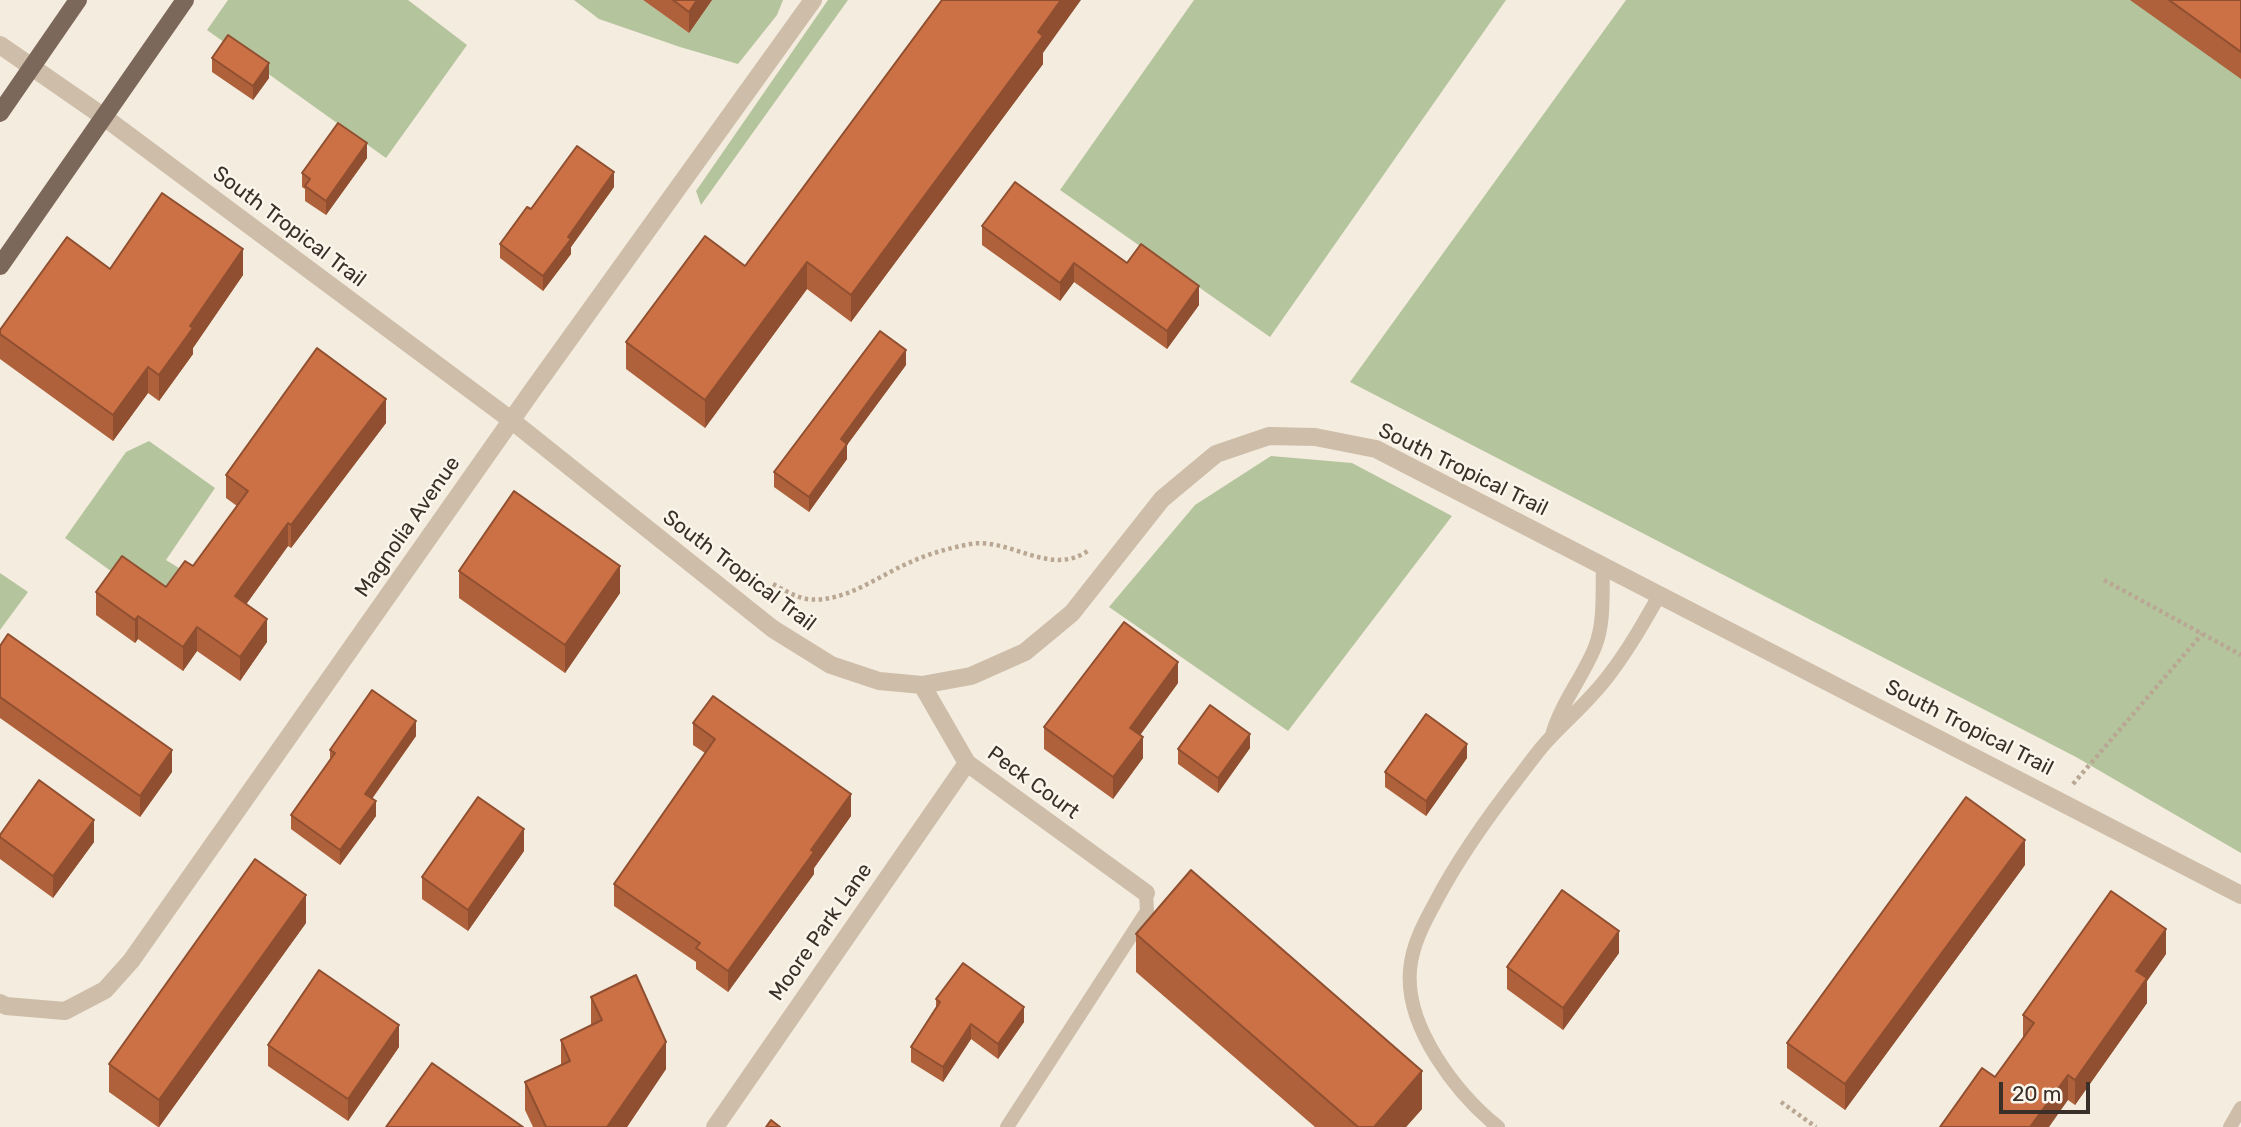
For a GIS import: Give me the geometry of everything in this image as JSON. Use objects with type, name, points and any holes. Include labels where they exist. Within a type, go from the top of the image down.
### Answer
[{"type":"main road","points":[[0,113],[78,0]]},
{"type":"main road","points":[[0,266],[185,0]]},
{"type":"street","name":"Magnolia Avenue","points":[[0,1003],[6,1006],[65,1011],[106,990],[131,961],[511,420],[813,0]]},
{"type":"street","name":"South Tropical Trail","points":[[0,45],[104,117],[511,420],[773,629],[831,665],[879,681],[922,685],[971,676],[1025,652],[1072,613],[1162,499],[1216,454],[1269,436],[1315,437],[1376,449],[2241,895]]},
{"type":"street","name":"Peck Court","points":[[922,685],[967,763],[1146,892]]},
{"type":"street","name":"Moore Park Lane","points":[[715,1127],[967,763]]},
{"type":"lane","points":[[1551,737],[1557,718],[1596,645],[1602,618],[1603,565]]},
{"type":"lane","points":[[1498,1127],[1455,1082],[1421,1030],[1411,1002],[1410,970],[1419,933],[1456,863],[1485,820],[1551,737],[1583,707],[1609,676],[1633,642],[1660,594]]},
{"type":"lane","points":[[1007,1127],[1147,911],[1146,892]]},
{"type":"lane","points":[[2230,1127],[2241,1108]]},
{"type":"path","points":[[773,584],[808,599],[825,598],[872,582],[911,561],[940,550],[974,543],[996,545],[1048,560],[1074,559],[1095,545]]},
{"type":"path","points":[[2104,580],[2241,655]]},
{"type":"path","points":[[2059,800],[2202,634]]},
{"type":"path","points":[[1781,1102],[1816,1127]]},
{"type":"green space","points":[[228,0],[408,0],[467,45],[386,158],[207,30]]},
{"type":"green space","points":[[574,0],[643,0],[689,33],[712,0],[783,0],[777,15],[738,64],[599,19]]},
{"type":"green space","points":[[828,0],[848,0],[701,205],[696,191]]},
{"type":"green space","points":[[1194,0],[1506,0],[1270,337],[1060,190]]},
{"type":"green space","points":[[1626,0],[2241,0],[2241,853],[2076,757],[1350,382]]},
{"type":"green space","points":[[149,441],[215,488],[166,560],[192,576],[161,607],[65,538],[126,452]]},
{"type":"green space","points":[[1271,456],[1352,463],[1452,516],[1288,731],[1109,607],[1195,505]]},
{"type":"green space","points":[[0,573],[28,592],[0,630]]},
{"type":"building","points":[[673,0],[697,0],[689,12]]},
{"type":"building","points":[[942,0],[1061,0],[1038,32],[1043,36],[851,295],[807,262],[705,400],[626,342],[705,236],[745,266]]},
{"type":"building","points":[[2169,0],[2241,0],[2241,52]]},
{"type":"building","points":[[228,35],[269,63],[253,86],[212,58]]},
{"type":"building","points":[[338,123],[367,143],[326,201],[305,186],[310,179],[302,173]]},
{"type":"building","points":[[577,146],[614,172],[568,237],[571,239],[543,276],[500,244],[527,207],[531,209]]},
{"type":"building","points":[[1015,182],[1127,263],[1141,244],[1199,286],[1167,331],[1074,263],[1060,283],[982,226]]},
{"type":"building","points":[[162,193],[243,249],[190,326],[193,328],[159,375],[148,367],[113,415],[0,334],[0,330],[67,237],[110,269]]},
{"type":"building","points":[[880,331],[906,350],[841,439],[847,444],[809,497],[774,472]]},
{"type":"building","points":[[317,348],[386,399],[291,525],[288,523],[235,596],[267,619],[240,657],[197,627],[183,647],[138,616],[135,620],[96,592],[122,556],[166,587],[185,561],[193,566],[248,491],[226,475]]},
{"type":"building","points":[[514,491],[620,566],[565,645],[459,571]]},
{"type":"building","points":[[1124,622],[1178,662],[1130,728],[1143,737],[1113,777],[1044,727]]},
{"type":"building","points":[[8,634],[172,750],[140,796],[0,697],[0,646]]},
{"type":"building","points":[[372,690],[416,721],[365,794],[376,801],[340,850],[291,815],[335,753],[330,750]]},
{"type":"building","points":[[713,696],[851,794],[811,850],[814,852],[728,971],[696,948],[700,943],[614,884],[715,739],[693,723]]},
{"type":"building","points":[[1210,705],[1250,734],[1218,778],[1178,749]]},
{"type":"building","points":[[1426,714],[1467,744],[1426,801],[1385,772]]},
{"type":"building","points":[[39,780],[94,820],[53,876],[0,837]]},
{"type":"building","points":[[478,797],[524,829],[468,910],[422,877]]},
{"type":"building","points":[[1966,797],[2025,840],[1845,1084],[1787,1043]]},
{"type":"building","points":[[255,859],[306,895],[159,1100],[109,1064]]},
{"type":"building","points":[[1191,870],[1422,1071],[1374,1127],[1358,1127],[1136,934]]},
{"type":"building","points":[[1562,890],[1619,931],[1563,1008],[1507,967]]},
{"type":"building","points":[[2111,891],[2166,929],[2136,971],[2147,978],[2075,1080],[2068,1075],[2030,1127],[1940,1127],[1982,1068],[1995,1077],[2034,1023],[2023,1015]]},
{"type":"building","points":[[963,963],[1024,1007],[998,1044],[971,1024],[943,1067],[911,1047],[940,1002],[936,999]]},
{"type":"building","points":[[319,970],[399,1025],[348,1099],[268,1045]]},
{"type":"building","points":[[636,975],[666,1042],[607,1127],[546,1127],[525,1082],[570,1061],[561,1040],[602,1020],[591,997]]},
{"type":"building","points":[[432,1063],[523,1127],[386,1127]]},
{"type":"building","points":[[771,1120],[780,1127],[766,1127]]}]
